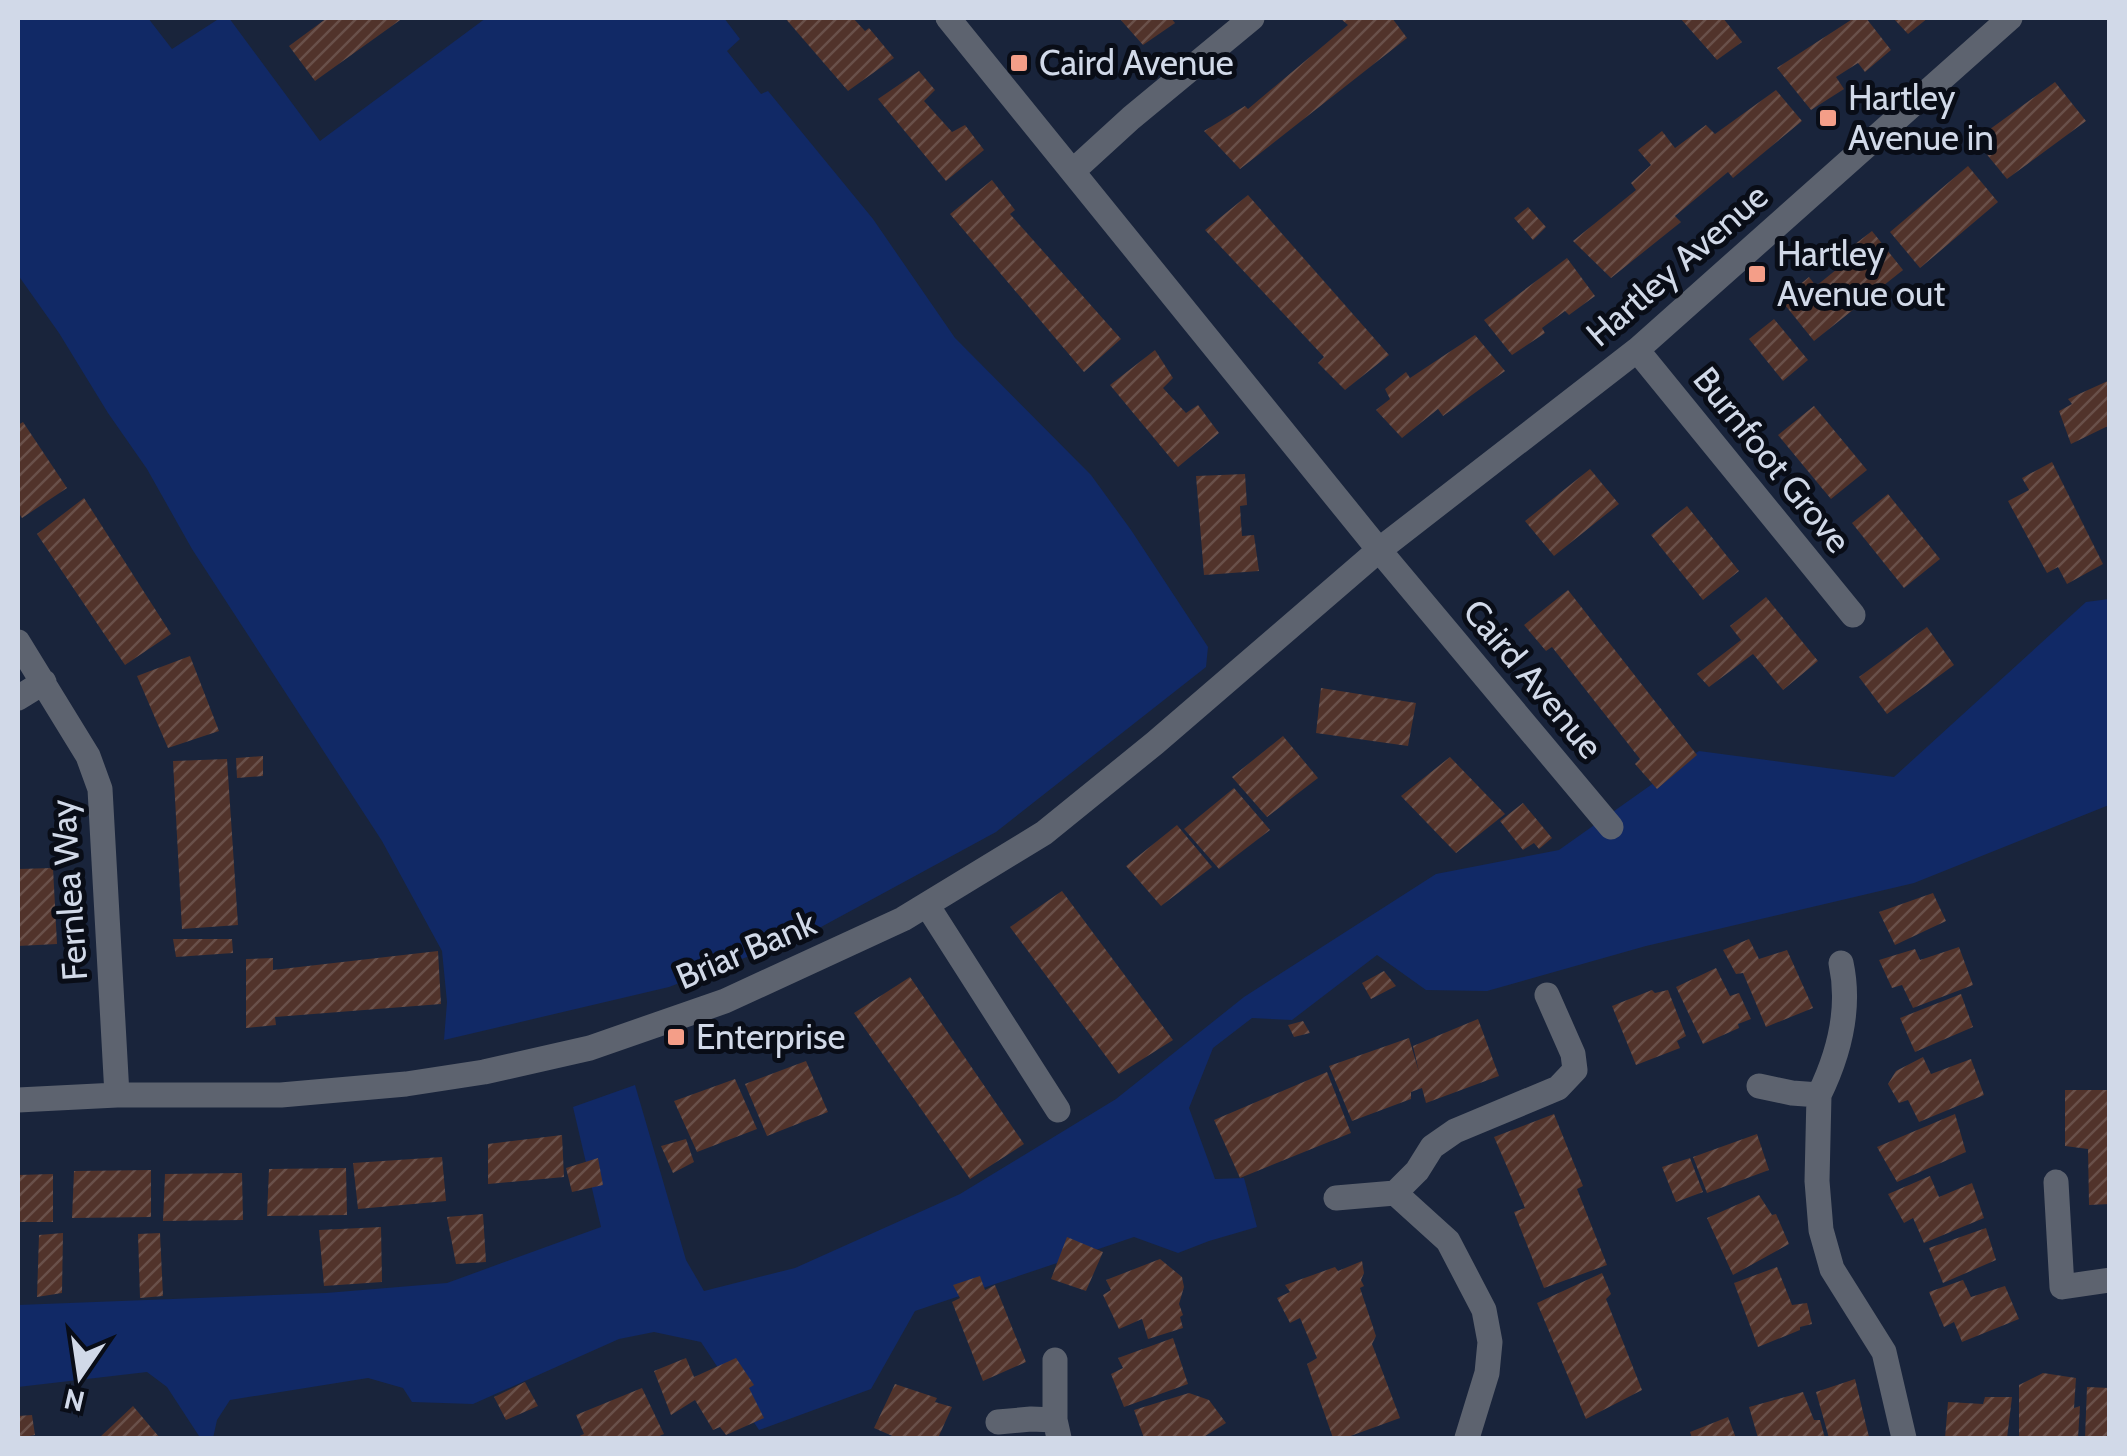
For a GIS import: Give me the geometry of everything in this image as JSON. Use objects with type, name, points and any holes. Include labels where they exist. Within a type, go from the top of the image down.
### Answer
[{"type":"street","name":"Caird Avenue","points":[[948,18],[1379,550],[1611,827]]},
{"type":"street","points":[[1073,171],[1252,18]]},
{"type":"street","name":"Hartley Avenue","points":[[1379,550],[1636,350],[2010,18]]},
{"type":"street","name":"Burnfoot Grove","points":[[1636,350],[1853,614]]},
{"type":"street","name":"Briar Bank","points":[[18,1100],[117,1095],[281,1095],[406,1084],[484,1072],[590,1048],[725,1001],[903,919],[1044,833],[1379,550]]},
{"type":"street","name":"Fernlea Way","points":[[18,642],[88,756],[100,789],[117,1095]]},
{"type":"street","points":[[18,698],[44,682]]},
{"type":"street","points":[[927,904],[1058,1110]]},
{"type":"street","points":[[1841,964],[1846,1006],[1831,1071],[1819,1095],[1817,1181],[1822,1230],[1832,1269],[1884,1352],[1904,1438]]},
{"type":"street","points":[[1336,1198],[1395,1193],[1417,1171],[1432,1146],[1455,1131],[1558,1088],[1575,1070],[1547,995]]},
{"type":"street","points":[[1759,1086],[1819,1095]]},
{"type":"street","points":[[2056,1182],[2062,1287],[2110,1280]]},
{"type":"street","points":[[1395,1193],[1448,1241],[1484,1310],[1490,1342],[1487,1373],[1467,1438]]},
{"type":"street","points":[[998,1422],[1031,1419],[1057,1430],[1055,1360]]},
{"type":"shaded area","points":[[18,18],[148,18],[172,49],[220,18],[229,18],[320,141],[486,18],[724,18],[740,39],[727,51],[761,94],[768,91],[873,219],[955,338],[1091,475],[1208,647],[1206,667],[996,832],[810,933],[669,987],[444,1040],[447,1002],[442,951],[382,841],[192,549],[147,469],[18,275]]},
{"type":"shaded area","points":[[2109,599],[2109,805],[1914,883],[1646,946],[1487,991],[1426,990],[1377,955],[1292,1020],[1252,1018],[1213,1048],[1189,1108],[1215,1179],[1244,1178],[1257,1227],[1178,1253],[1134,1237],[915,1311],[871,1389],[759,1430],[701,1342],[654,1332],[619,1339],[473,1404],[412,1402],[403,1388],[368,1378],[230,1400],[217,1420],[213,1438],[199,1436],[167,1387],[147,1372],[18,1387],[18,1305],[326,1293],[447,1283],[601,1227],[573,1107],[635,1085],[686,1260],[704,1291],[795,1268],[960,1194],[1116,1099],[1244,997],[1436,874],[1559,850],[1699,751],[1894,777],[2086,602]]},
{"type":"building","points":[[327,18],[403,18],[315,81],[289,46]]},
{"type":"building","points":[[785,18],[853,18],[865,31],[869,28],[894,58],[848,91]]},
{"type":"building","points":[[1119,18],[1171,18],[1175,23],[1143,45]]},
{"type":"building","points":[[1392,18],[1407,38],[1240,169],[1204,131],[1245,106],[1248,109],[1348,25],[1341,19]]},
{"type":"building","points":[[1680,18],[1723,18],[1742,42],[1717,60]]},
{"type":"building","points":[[1854,18],[1866,18],[1891,50],[1865,72],[1858,63],[1836,77],[1844,89],[1811,110],[1777,68]]},
{"type":"building","points":[[1893,18],[1928,18],[1908,34]]},
{"type":"building","points":[[919,71],[935,90],[924,101],[952,132],[965,125],[984,150],[946,181],[878,99]]},
{"type":"building","points":[[2055,82],[2086,121],[2007,179],[1975,140]]},
{"type":"building","points":[[1776,90],[1802,121],[1733,178],[1728,172],[1675,216],[1681,222],[1611,278],[1573,241],[1636,190],[1631,183],[1651,165],[1638,150],[1662,131],[1675,148],[1706,125],[1715,134]]},
{"type":"building","points":[[1968,166],[1998,202],[1920,268],[1890,232]]},
{"type":"building","points":[[992,180],[1015,210],[1010,214],[1121,339],[1084,372],[950,214]]},
{"type":"building","points":[[1248,195],[1389,355],[1345,390],[1318,363],[1324,357],[1205,230]]},
{"type":"building","points":[[1528,207],[1546,227],[1533,240],[1514,218]]},
{"type":"building","points":[[1872,231],[1903,270],[1814,341],[1781,300],[1809,277],[1816,286],[1847,261],[1841,255]]},
{"type":"building","points":[[1567,258],[1595,296],[1569,315],[1565,311],[1542,328],[1545,333],[1512,355],[1484,320]]},
{"type":"building","points":[[1774,319],[1808,360],[1783,381],[1749,339]]},
{"type":"building","points":[[1475,335],[1505,371],[1443,416],[1438,409],[1402,438],[1376,410],[1390,399],[1385,389],[1406,372],[1410,378]]},
{"type":"building","points":[[1155,350],[1173,378],[1163,388],[1186,413],[1198,405],[1219,433],[1178,467],[1110,385]]},
{"type":"building","points":[[2110,380],[2110,425],[2071,444],[2059,411],[2072,404],[2068,399]]},
{"type":"building","points":[[1814,406],[1867,470],[1831,499],[1778,435]]},
{"type":"building","points":[[23,422],[67,488],[22,518],[18,512],[18,425]]},
{"type":"building","points":[[2052,462],[2103,564],[2067,584],[2058,567],[2047,573],[2008,501],[2029,490],[2022,478]]},
{"type":"building","points":[[1590,469],[1619,504],[1554,556],[1525,521]]},
{"type":"building","points":[[1245,474],[1247,505],[1240,506],[1242,536],[1254,535],[1259,571],[1204,575],[1196,476]]},
{"type":"building","points":[[1888,494],[1940,559],[1904,588],[1852,523]]},
{"type":"building","points":[[84,498],[171,634],[125,665],[37,534]]},
{"type":"building","points":[[1687,506],[1739,571],[1703,600],[1651,535]]},
{"type":"building","points":[[1568,590],[1697,755],[1657,789],[1635,764],[1640,759],[1552,647],[1546,651],[1524,625]]},
{"type":"building","points":[[1766,597],[1818,661],[1783,690],[1753,654],[1709,687],[1697,674],[1741,640],[1730,626]]},
{"type":"building","points":[[1927,627],[1954,665],[1887,714],[1859,677]]},
{"type":"building","points":[[190,656],[219,731],[168,748],[137,676]]},
{"type":"building","points":[[1321,688],[1416,703],[1408,746],[1316,733]]},
{"type":"building","points":[[1283,736],[1318,778],[1267,817],[1232,777]]},
{"type":"building","points":[[263,756],[263,776],[237,778],[236,758]]},
{"type":"building","points":[[1450,757],[1505,814],[1456,853],[1401,796]]},
{"type":"building","points":[[227,759],[238,925],[182,929],[173,761]]},
{"type":"building","points":[[1234,788],[1270,830],[1219,869],[1184,829]]},
{"type":"building","points":[[1523,803],[1552,838],[1539,849],[1534,843],[1523,850],[1500,821]]},
{"type":"building","points":[[1177,825],[1212,867],[1161,906],[1126,866]]},
{"type":"building","points":[[53,868],[57,944],[18,946],[18,869]]},
{"type":"building","points":[[1062,891],[1173,1040],[1119,1074],[1010,927]]},
{"type":"building","points":[[1933,893],[1946,921],[1895,945],[1879,912]]},
{"type":"building","points":[[173,939],[232,939],[233,953],[176,957]]},
{"type":"building","points":[[1749,939],[1759,959],[1787,950],[1813,1008],[1766,1027],[1743,973],[1736,974],[1723,950]]},
{"type":"building","points":[[1959,947],[1973,985],[1913,1008],[1902,985],[1892,988],[1879,960],[1915,949],[1920,960]]},
{"type":"building","points":[[438,951],[441,1004],[275,1017],[276,1025],[246,1028],[246,959],[273,958],[273,970]]},
{"type":"building","points":[[1716,968],[1730,996],[1739,993],[1751,1019],[1703,1044],[1676,987]]},
{"type":"building","points":[[1384,971],[1396,986],[1371,999],[1362,983]]},
{"type":"building","points":[[910,977],[1024,1144],[970,1179],[854,1013]]},
{"type":"building","points":[[1652,990],[1668,990],[1686,1036],[1677,1041],[1680,1048],[1636,1065],[1612,1006]]},
{"type":"building","points":[[1961,994],[1973,1027],[1915,1052],[1900,1018]]},
{"type":"building","points":[[1478,1019],[1499,1076],[1426,1103],[1422,1088],[1411,1092],[1411,1099],[1352,1121],[1329,1066],[1409,1038],[1419,1072],[1413,1046]]},
{"type":"building","points":[[1303,1021],[1310,1033],[1294,1037],[1288,1025]]},
{"type":"building","points":[[1923,1057],[1931,1074],[1971,1059],[1984,1095],[1919,1122],[1908,1100],[1899,1103],[1888,1084],[1896,1071]]},
{"type":"building","points":[[806,1061],[828,1112],[767,1136],[745,1084]]},
{"type":"building","points":[[1327,1072],[1351,1133],[1240,1178],[1214,1120]]},
{"type":"building","points":[[735,1079],[757,1129],[697,1152],[674,1101]]},
{"type":"building","points":[[2065,1090],[2110,1090],[2110,1204],[2089,1205],[2088,1149],[2065,1146]]},
{"type":"building","points":[[1554,1114],[1583,1186],[1577,1189],[1607,1265],[1544,1288],[1514,1212],[1525,1208],[1494,1137]]},
{"type":"building","points":[[1955,1114],[1966,1152],[1897,1182],[1877,1147]]},
{"type":"building","points":[[1757,1134],[1769,1170],[1707,1193],[1693,1157]]},
{"type":"building","points":[[562,1135],[564,1177],[488,1184],[488,1144]]},
{"type":"building","points":[[686,1139],[694,1162],[673,1173],[661,1146]]},
{"type":"building","points":[[442,1157],[446,1201],[358,1209],[353,1163]]},
{"type":"building","points":[[598,1158],[603,1185],[572,1192],[566,1168]]},
{"type":"building","points":[[1690,1158],[1703,1192],[1676,1202],[1662,1167]]},
{"type":"building","points":[[346,1168],[347,1215],[267,1216],[269,1169]]},
{"type":"building","points":[[151,1170],[151,1217],[72,1218],[74,1171]]},
{"type":"building","points":[[242,1173],[243,1220],[163,1221],[165,1174]]},
{"type":"building","points":[[53,1174],[53,1222],[18,1222],[18,1175]]},
{"type":"building","points":[[1930,1176],[1939,1197],[1972,1183],[1984,1218],[1924,1243],[1913,1218],[1904,1223],[1888,1194]]},
{"type":"building","points":[[1759,1195],[1772,1215],[1776,1214],[1789,1244],[1733,1275],[1707,1218]]},
{"type":"building","points":[[483,1214],[486,1262],[456,1264],[447,1217]]},
{"type":"building","points":[[381,1227],[382,1282],[324,1286],[319,1230]]},
{"type":"building","points":[[1986,1228],[1996,1260],[1943,1283],[1929,1248]]},
{"type":"building","points":[[63,1233],[62,1293],[37,1297],[39,1235]]},
{"type":"building","points":[[160,1233],[163,1296],[140,1298],[138,1234]]},
{"type":"building","points":[[1067,1237],[1103,1252],[1086,1291],[1051,1279]]},
{"type":"building","points":[[1160,1259],[1182,1277],[1184,1287],[1179,1304],[1183,1328],[1148,1339],[1142,1319],[1119,1329],[1103,1295],[1111,1290],[1106,1280]]},
{"type":"building","points":[[1362,1261],[1364,1286],[1360,1288],[1376,1336],[1372,1344],[1400,1418],[1345,1438],[1333,1438],[1307,1364],[1317,1358],[1300,1318],[1290,1323],[1277,1298],[1290,1292],[1285,1285]]},
{"type":"building","points":[[1777,1267],[1792,1305],[1807,1303],[1812,1324],[1758,1347],[1734,1283]]},
{"type":"building","points":[[1602,1273],[1611,1294],[1606,1299],[1642,1390],[1586,1419],[1537,1303]]},
{"type":"building","points":[[980,1276],[985,1290],[995,1285],[1026,1362],[983,1381],[952,1302],[960,1298],[953,1285]]},
{"type":"building","points":[[1963,1280],[1971,1297],[2005,1286],[2019,1319],[1962,1342],[1954,1322],[1944,1327],[1929,1292]]},
{"type":"building","points":[[1173,1338],[1188,1384],[1124,1407],[1111,1374],[1123,1368],[1118,1358]]},
{"type":"building","points":[[686,1358],[694,1377],[736,1358],[754,1385],[749,1388],[764,1418],[726,1435],[720,1427],[713,1430],[695,1400],[671,1415],[654,1371]]},
{"type":"building","points":[[2043,1373],[2076,1378],[2074,1408],[2080,1406],[2078,1438],[2019,1438],[2019,1385]]},
{"type":"building","points":[[1855,1379],[1869,1437],[1829,1438],[1816,1392]]},
{"type":"building","points":[[525,1382],[538,1406],[506,1420],[494,1397]]},
{"type":"building","points":[[895,1384],[952,1407],[938,1438],[897,1438],[874,1428]]},
{"type":"building","points":[[2087,1387],[2110,1388],[2110,1438],[2085,1438]]},
{"type":"building","points":[[642,1388],[664,1434],[655,1438],[575,1438],[584,1434],[576,1415]]},
{"type":"building","points":[[1803,1392],[1814,1420],[1820,1420],[1825,1438],[1758,1438],[1749,1407]]},
{"type":"building","points":[[1189,1393],[1209,1400],[1226,1423],[1202,1438],[1144,1438],[1134,1410]]},
{"type":"building","points":[[1985,1397],[2012,1397],[2007,1438],[1945,1438],[1948,1402],[1983,1404]]},
{"type":"building","points":[[133,1406],[160,1438],[99,1438]]},
{"type":"building","points":[[32,1415],[35,1435],[18,1438],[18,1416]]},
{"type":"building","points":[[1728,1417],[1736,1438],[1692,1438],[1690,1432]]},
{"type":"place","name":"Caird Avenue","points":[[1019,63]]},
{"type":"place","name":"Hartley Avenue in","points":[[1828,118]]},
{"type":"place","name":"Hartley Avenue out","points":[[1757,274]]},
{"type":"place","name":"Enterprise","points":[[676,1037]]}]
